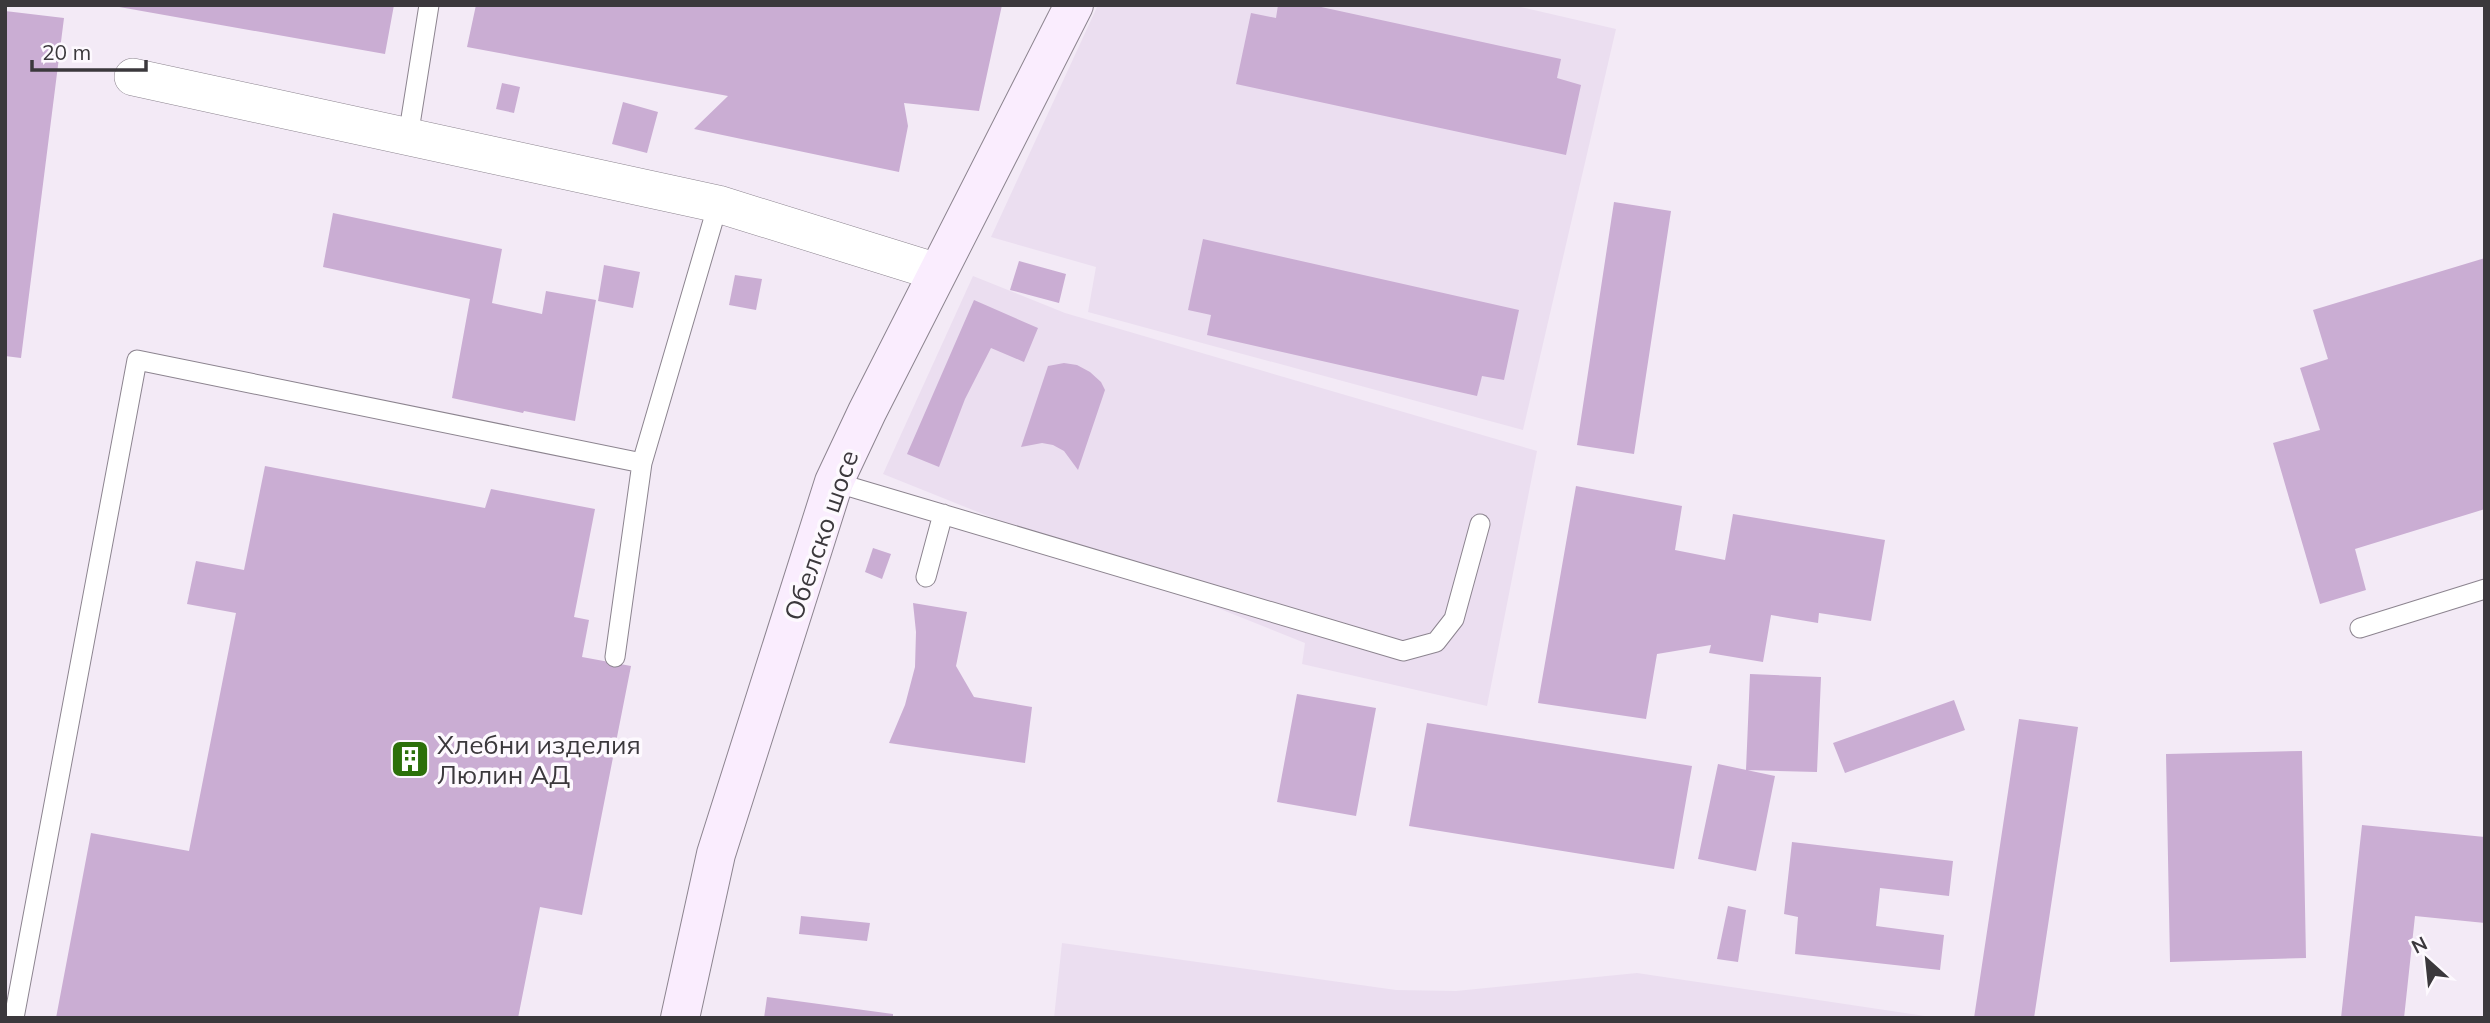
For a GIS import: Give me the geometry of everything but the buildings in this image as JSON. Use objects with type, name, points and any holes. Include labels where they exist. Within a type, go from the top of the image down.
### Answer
[{"type":"street","name":"Обелско шосе","points":[[680,1018],[716,854],[834,482],[937,272],[1074,5]]},
{"type":"street","points":[[133,78],[718,204],[937,272]]},
{"type":"lane","points":[[408,137],[429,5]]},
{"type":"lane","points":[[615,657],[642,463],[718,204]]},
{"type":"lane","points":[[14,1018],[137,360],[642,463]]},
{"type":"lane","points":[[834,482],[1403,651],[1436,642],[1454,619],[1480,524]]},
{"type":"lane","points":[[926,577],[943,514]]},
{"type":"lane","points":[[2360,628],[2485,589]]},
{"type":"shaded area","points":[[1098,5],[1512,5],[1616,29],[1523,430],[1088,312],[1096,267],[991,237]]},
{"type":"shaded area","points":[[973,276],[1065,313],[1537,451],[1487,706],[1302,664],[1305,643],[883,474]]},
{"type":"shaded area","points":[[1062,943],[1396,990],[1456,991],[1637,973],[1925,1018],[1054,1018]]},
{"type":"place","name":"Хлебни изделия Люлин АД","points":[[410,759]]}]
